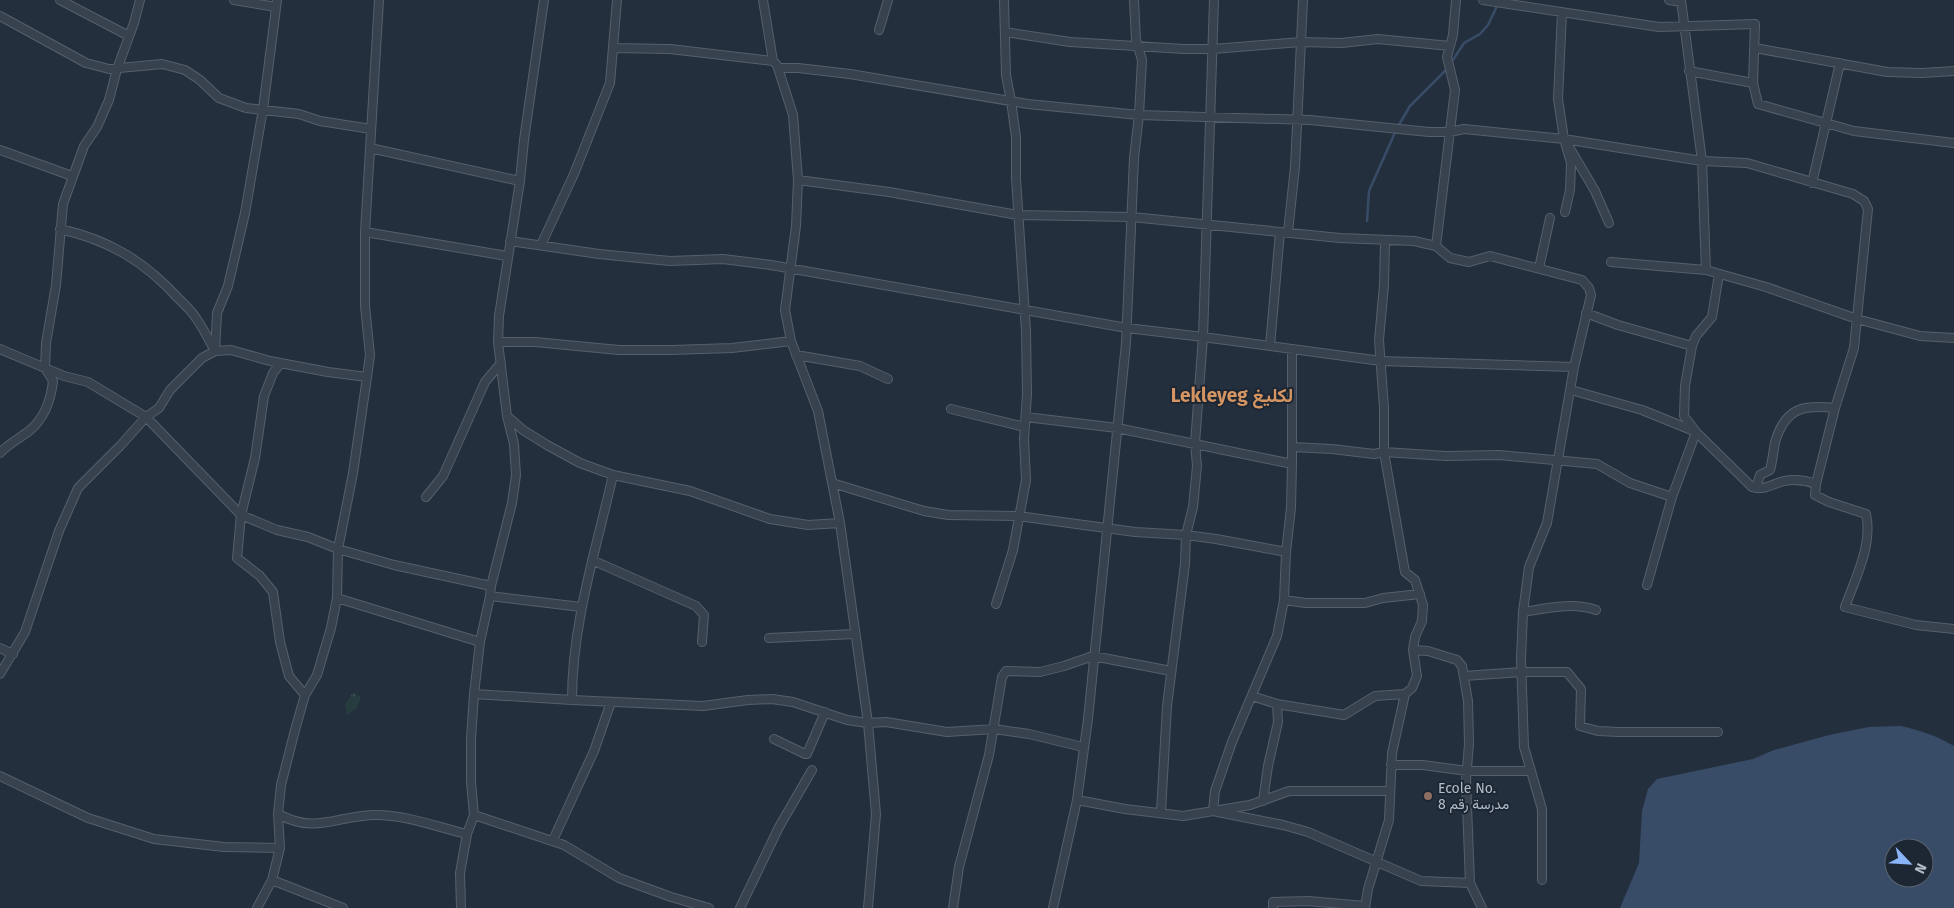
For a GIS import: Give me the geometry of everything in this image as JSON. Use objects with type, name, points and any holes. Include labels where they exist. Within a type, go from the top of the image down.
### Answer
[{"type":"street","points":[[60,0],[129,36]]},
{"type":"street","points":[[0,453],[32,429],[50,400],[53,381],[45,368],[46,343],[56,285],[63,204],[84,146],[97,127],[109,100],[117,69],[140,0]]},
{"type":"street","points":[[216,351],[217,313],[228,286],[245,213],[263,109],[276,3],[234,0]]},
{"type":"street","points":[[257,908],[272,880],[280,848],[278,814],[281,785],[304,695],[317,676],[331,628],[337,598],[338,550],[353,473],[370,355],[365,306],[365,232],[378,0]]},
{"type":"street","points":[[461,908],[460,872],[467,834],[474,815],[471,782],[471,739],[480,642],[491,586],[512,503],[516,475],[514,444],[507,416],[498,342],[499,316],[520,181],[544,0]]},
{"type":"street","points":[[541,245],[574,174],[610,83],[617,0]]},
{"type":"street","points":[[764,0],[773,61],[778,68],[793,115],[798,180],[796,226],[785,310],[791,341],[818,411],[840,523],[868,723],[876,814],[868,908]]},
{"type":"street","points":[[879,30],[888,0]]},
{"type":"street","points":[[996,604],[1013,550],[1026,480],[1025,427],[1027,385],[1024,310],[1018,215],[1016,137],[1012,101],[1006,75],[1004,0]]},
{"type":"street","points":[[1053,908],[1077,800],[1088,719],[1093,656],[1116,454],[1126,328],[1134,158],[1140,115],[1142,60],[1136,40],[1134,0]]},
{"type":"street","points":[[1161,812],[1167,706],[1186,564],[1186,535],[1193,507],[1197,466],[1196,443],[1202,337],[1214,0]]},
{"type":"street","points":[[1270,346],[1297,120],[1303,0]]},
{"type":"street","points":[[1436,246],[1455,90],[1447,57],[1456,16],[1456,0]]},
{"type":"street","points":[[1483,0],[1659,26],[1755,24],[1752,83],[1758,104],[1854,131],[1954,143]]},
{"type":"street","points":[[1670,0],[1681,1],[1702,161],[1706,270]]},
{"type":"street","points":[[1562,13],[1558,98],[1564,139],[1570,163],[1570,190],[1565,212]]},
{"type":"street","points":[[0,16],[86,63],[109,69],[162,64],[185,70],[200,80],[218,98],[246,108],[299,114],[320,121],[371,129]]},
{"type":"street","points":[[1005,32],[1070,42],[1138,47],[1212,49],[1300,42],[1341,43],[1378,39],[1450,46]]},
{"type":"street","points":[[614,48],[670,49],[773,61]]},
{"type":"street","points":[[1755,48],[1887,72],[1922,73],[1954,70]]},
{"type":"street","points":[[1812,183],[1840,63]]},
{"type":"street","points":[[778,68],[798,68],[850,74],[1012,101],[1140,115],[1297,120],[1430,132],[1450,132],[1464,129],[1564,139],[1702,161],[1757,165],[1852,194],[1864,201],[1868,209],[1854,348],[1835,408],[1815,495],[1829,502],[1866,514],[1868,526],[1865,549],[1845,607],[1916,625],[1954,629]]},
{"type":"street","points":[[1689,71],[1752,83]]},
{"type":"street","points":[[1564,139],[1588,179],[1609,223]]},
{"type":"street","points":[[370,148],[520,181]]},
{"type":"street","points":[[0,150],[72,176]]},
{"type":"street","points":[[798,180],[889,192],[1018,215],[1132,217],[1385,241],[1414,241],[1436,246],[1450,258],[1469,262],[1490,256],[1582,280],[1591,295],[1574,367],[1546,527],[1528,567],[1523,612],[1524,748],[1542,809],[1542,880]]},
{"type":"street","points":[[1539,268],[1550,218]]},
{"type":"street","points":[[60,228],[85,234],[121,251],[154,273],[196,317],[216,351]]},
{"type":"street","points":[[365,232],[507,256]]},
{"type":"street","points":[[510,241],[670,261],[723,259],[771,265],[790,270],[819,273],[1126,328],[1381,361],[1574,367]]},
{"type":"street","points":[[1273,908],[1273,902],[1308,901],[1365,907],[1368,889],[1389,820],[1391,765],[1399,716],[1405,694],[1412,688],[1417,676],[1412,650],[1422,622],[1423,606],[1415,580],[1405,572],[1384,452],[1384,408],[1379,340],[1384,285],[1385,241]]},
{"type":"street","points":[[1611,262],[1706,270],[1766,287],[1857,319],[1920,336],[1954,338]]},
{"type":"street","points":[[1719,274],[1713,314],[1696,336],[1692,346],[1685,386],[1684,416],[1696,432],[1748,484],[1756,488],[1767,488],[1789,480],[1803,480],[1816,484]]},
{"type":"street","points":[[1586,313],[1618,325],[1692,346]]},
{"type":"street","points":[[498,342],[535,342],[618,350],[672,350],[732,348],[791,341]]},
{"type":"street","points":[[0,349],[64,376],[88,382],[146,417],[241,515],[277,530],[308,537],[338,550],[394,566],[491,586]]},
{"type":"street","points":[[1213,811],[1218,783],[1232,742],[1277,636],[1284,600],[1286,552],[1291,508],[1292,349]]},
{"type":"street","points":[[0,674],[25,632],[59,531],[78,488],[146,417],[160,408],[170,390],[202,358],[216,351],[231,350],[270,361],[367,377]]},
{"type":"street","points":[[796,355],[860,366],[888,378]]},
{"type":"street","points":[[281,363],[273,373],[264,396],[255,458],[241,515],[237,558],[260,576],[272,592],[280,642],[289,676],[304,695]]},
{"type":"street","points":[[426,497],[443,476],[485,382],[501,363]]},
{"type":"street","points":[[1570,390],[1642,410],[1696,432]]},
{"type":"street","points":[[1756,488],[1760,475],[1770,470],[1776,439],[1783,425],[1792,414],[1799,409],[1809,406],[1835,408]]},
{"type":"street","points":[[951,409],[1025,427]]},
{"type":"street","points":[[507,416],[523,430],[547,445],[580,463],[612,475],[690,491],[770,519],[808,525],[840,523]]},
{"type":"street","points":[[1026,417],[1117,428],[1292,464]]},
{"type":"street","points":[[1646,584],[1672,497],[1696,432]]},
{"type":"street","points":[[1292,447],[1374,454],[1384,452],[1446,456],[1499,456],[1603,466],[1630,483],[1672,497]]},
{"type":"street","points":[[572,700],[572,674],[581,607],[600,533],[612,475]]},
{"type":"street","points":[[832,483],[924,511],[948,515],[1018,516],[1107,529],[1186,535],[1286,552]]},
{"type":"street","points":[[592,560],[696,606],[704,615],[702,642]]},
{"type":"street","points":[[1284,600],[1306,603],[1365,603],[1383,598],[1420,594]]},
{"type":"street","points":[[490,596],[581,607]]},
{"type":"street","points":[[337,598],[480,642]]},
{"type":"street","points":[[1523,612],[1567,606],[1582,606],[1596,610]]},
{"type":"street","points":[[770,638],[855,634]]},
{"type":"street","points":[[0,648],[13,654]]},
{"type":"street","points":[[1412,650],[1428,651],[1457,660],[1462,666],[1468,701],[1469,744],[1467,771],[1470,883],[1482,908]]},
{"type":"street","points":[[953,908],[959,867],[989,755],[1002,676],[1006,671],[1040,672],[1093,656],[1171,671]]},
{"type":"street","points":[[1464,676],[1522,672],[1566,672],[1581,689],[1580,726],[1598,731],[1619,732],[1718,732]]},
{"type":"street","points":[[474,694],[703,706],[772,699],[793,702],[847,720],[868,723],[886,722],[947,732],[994,729],[1029,734],[1083,747]]},
{"type":"street","points":[[1252,696],[1277,704],[1344,715],[1375,696],[1405,694]]},
{"type":"street","points":[[553,840],[594,751],[611,702]]},
{"type":"street","points":[[1263,801],[1268,766],[1278,722],[1277,704]]},
{"type":"street","points":[[774,739],[807,754],[825,712]]},
{"type":"street","points":[[1391,765],[1423,765],[1467,771],[1530,771]]},
{"type":"street","points":[[740,908],[779,827],[812,770]]},
{"type":"street","points":[[0,776],[88,818],[154,840],[224,847],[280,848]]},
{"type":"street","points":[[1077,800],[1125,809],[1183,816],[1250,805],[1289,791],[1389,791]]},
{"type":"street","points":[[1213,811],[1302,830],[1426,883],[1470,883]]},
{"type":"street","points":[[278,814],[292,822],[316,824],[376,815],[413,818],[438,827],[467,834]]},
{"type":"street","points":[[474,815],[553,840],[619,878],[670,897],[709,908]]},
{"type":"street","points":[[272,880],[343,908]]},
{"type":"green space","points":[[353,693],[361,697],[356,709],[347,715],[345,704]]},
{"type":"water","points":[[1900,726],[1935,736],[1954,746],[1954,908],[1620,908],[1639,863],[1642,811],[1648,789],[1657,779],[1753,759],[1774,750],[1829,735],[1869,727]]},
{"type":"waterway","points":[[1451,63],[1464,43],[1480,34],[1488,25],[1498,4]]},
{"type":"waterway","points":[[1367,221],[1369,191],[1397,128],[1410,106],[1448,68]]},
{"type":"place","name":"Ecole No. 8 مدرسة رقم","points":[[1428,796]]},
{"type":"district","name":"Lekleyeg لكليغ","points":[[1232,395]]}]
